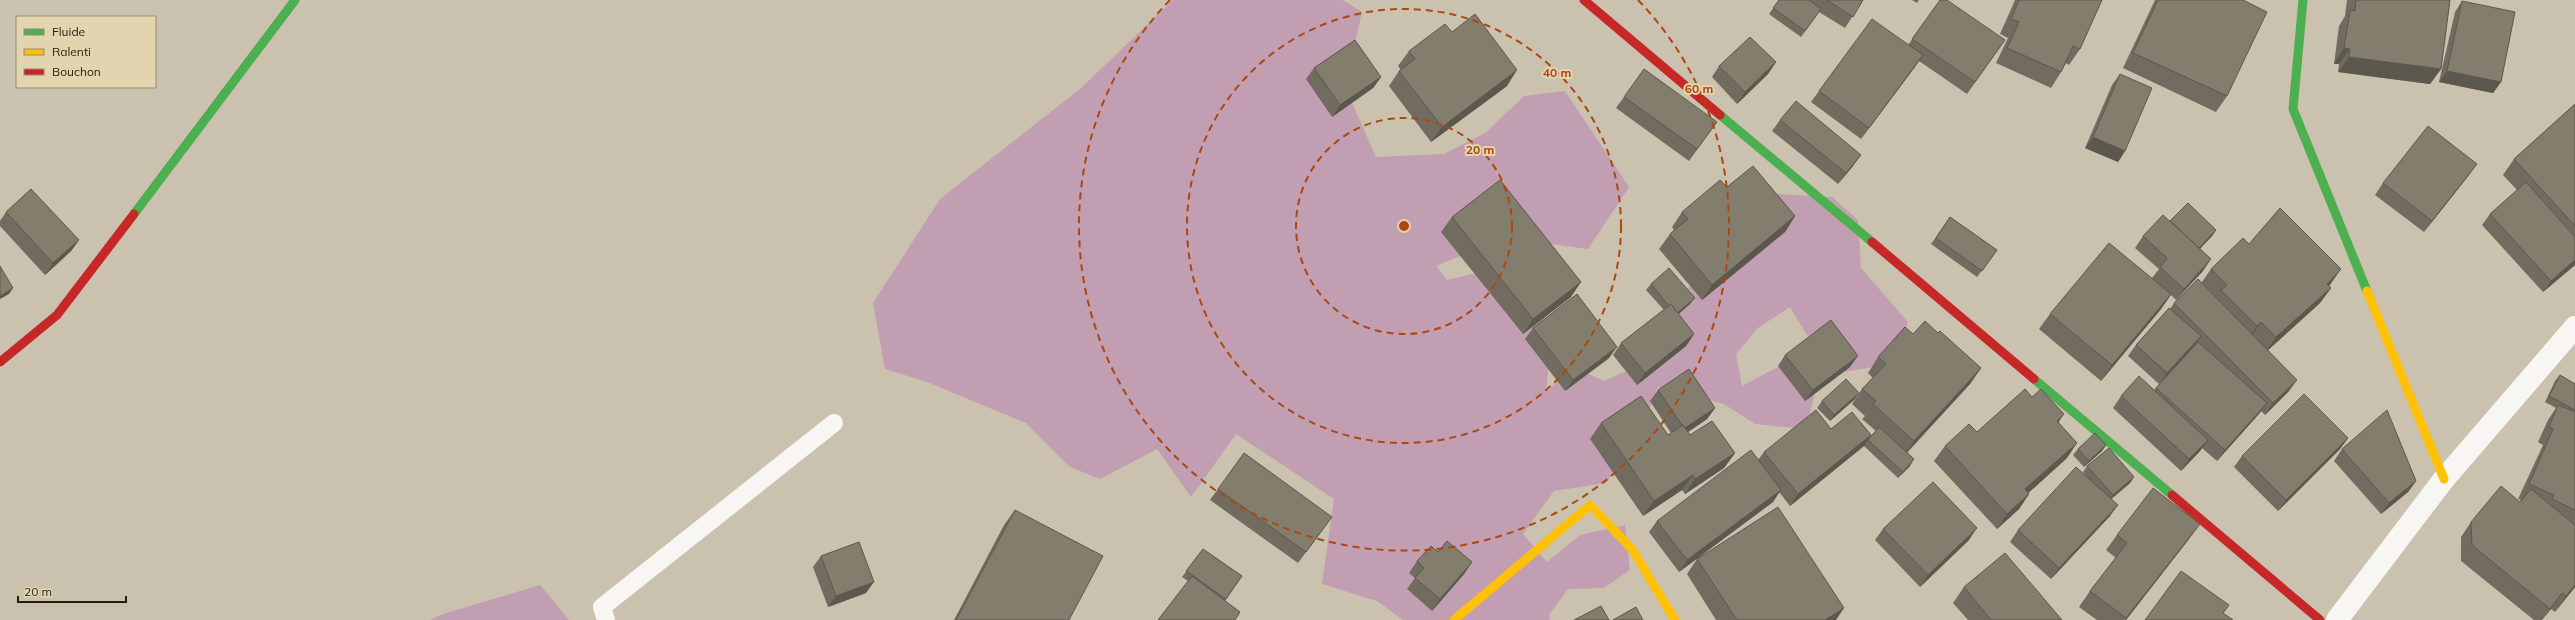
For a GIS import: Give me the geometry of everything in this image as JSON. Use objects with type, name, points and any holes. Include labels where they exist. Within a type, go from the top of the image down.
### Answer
[{"type":"street","points":[[0,362],[57,315],[295,0]]},
{"type":"street","points":[[1584,0],[2320,620]]},
{"type":"street","points":[[2303,0],[2293,110],[2444,478]]},
{"type":"street","points":[[2337,620],[2444,478],[2575,327]]},
{"type":"street","points":[[1454,620],[1590,505],[1632,549],[1675,620]]},
{"type":"lane","points":[[606,620],[602,607],[834,423]]},
{"type":"shaded area","points":[[1173,0],[1343,0],[1362,12],[1345,87],[1376,157],[1444,154],[1485,133],[1524,96],[1565,91],[1629,187],[1588,249],[1505,238],[1436,266],[1447,280],[1493,269],[1539,294],[1551,343],[1546,392],[1573,367],[1604,381],[1643,364],[1670,302],[1725,259],[1776,194],[1832,197],[1858,220],[1861,268],[1908,322],[1895,363],[1844,372],[1835,345],[1807,335],[1790,307],[1758,328],[1736,354],[1742,386],[1789,361],[1817,385],[1806,429],[1755,424],[1724,404],[1658,387],[1639,436],[1606,483],[1554,491],[1523,534],[1547,562],[1580,535],[1625,525],[1630,570],[1604,588],[1568,589],[1549,615],[1550,620],[1403,620],[1377,601],[1322,584],[1334,499],[1236,434],[1191,497],[1157,449],[1100,479],[1070,467],[1026,423],[927,382],[885,369],[873,303],[940,199],[1081,88]]},
{"type":"shaded area","points":[[540,585],[569,620],[430,620],[443,614]]},
{"type":"building","points":[[1779,0],[1809,0],[1821,9],[1805,31],[1773,8]]},
{"type":"building","points":[[1827,0],[1863,0],[1853,17]]},
{"type":"building","points":[[1940,0],[1947,0],[2005,40],[1975,82],[1912,39]]},
{"type":"building","points":[[2019,0],[2102,0],[2080,49],[2073,46],[2061,72],[2007,48],[2019,22],[2011,19]]},
{"type":"building","points":[[2158,0],[2243,0],[2267,12],[2227,96],[2133,53]]},
{"type":"building","points":[[2356,0],[2450,0],[2441,69],[2349,57],[2350,49],[2344,48],[2350,10],[2355,11]]},
{"type":"building","points":[[2462,1],[2515,12],[2501,82],[2447,71]]},
{"type":"building","points":[[1475,14],[1517,70],[1442,127],[1399,71],[1415,59],[1409,51],[1445,24],[1452,32]]},
{"type":"building","points":[[1872,19],[1923,55],[1869,128],[1819,91]]},
{"type":"building","points":[[1750,37],[1776,62],[1745,92],[1719,66]]},
{"type":"building","points":[[1355,40],[1381,77],[1340,105],[1314,68]]},
{"type":"building","points":[[1644,69],[1717,122],[1697,149],[1624,97]]},
{"type":"building","points":[[2120,74],[2152,88],[2125,151],[2093,137]]},
{"type":"building","points":[[1796,101],[1861,155],[1846,173],[1780,120]]},
{"type":"building","points":[[2575,104],[2575,226],[2514,159]]},
{"type":"building","points":[[2428,126],[2477,164],[2432,221],[2383,183]]},
{"type":"building","points":[[1753,166],[1795,216],[1712,285],[1670,234],[1688,219],[1682,212],[1720,180],[1727,187]]},
{"type":"building","points":[[1500,180],[1581,282],[1533,319],[1452,217]]},
{"type":"building","points":[[2526,182],[2575,237],[2575,260],[2551,281],[2490,214]]},
{"type":"building","points":[[31,189],[79,240],[53,263],[6,212]]},
{"type":"building","points":[[2188,203],[2216,230],[2199,248],[2170,221]]},
{"type":"building","points":[[2280,208],[2341,269],[2327,284],[2331,288],[2276,337],[2261,322],[2257,326],[2221,290],[2227,285],[2211,269],[2243,238],[2249,244]]},
{"type":"building","points":[[2163,215],[2211,259],[2184,289],[2160,267],[2167,258],[2143,236]]},
{"type":"building","points":[[1950,217],[1997,250],[1982,271],[1936,238]]},
{"type":"building","points":[[2109,243],[2171,294],[2112,365],[2050,314]]},
{"type":"building","points":[[0,266],[13,288],[0,296]]},
{"type":"building","points":[[1669,268],[1695,298],[1677,313],[1671,304],[1669,306],[1651,284]]},
{"type":"building","points":[[2198,279],[2297,380],[2273,403],[2174,303]]},
{"type":"building","points":[[1577,294],[1617,347],[1573,380],[1533,328]]},
{"type":"building","points":[[1671,304],[1694,334],[1645,373],[1621,343]]},
{"type":"building","points":[[2169,308],[2201,336],[2167,373],[2136,345]]},
{"type":"building","points":[[1831,320],[1858,356],[1813,390],[1785,355]]},
{"type":"building","points":[[1925,321],[1938,333],[1940,331],[1981,368],[1914,441],[1873,404],[1876,401],[1862,389],[1886,364],[1878,357],[1905,327],[1913,334]]},
{"type":"building","points":[[2198,342],[2267,403],[2225,450],[2156,388]]},
{"type":"building","points":[[1689,369],[1715,408],[1685,428],[1658,390]]},
{"type":"building","points":[[2560,375],[2575,384],[2575,410],[2549,396]]},
{"type":"building","points":[[2139,376],[2208,440],[2189,459],[2121,396]]},
{"type":"building","points":[[1846,379],[1859,393],[1834,415],[1822,401]]},
{"type":"building","points":[[2025,389],[2032,397],[2041,389],[2064,414],[2057,421],[2077,443],[2025,489],[2029,494],[2007,514],[1945,446],[1969,424],[1977,432]]},
{"type":"building","points":[[2304,394],[2348,438],[2286,500],[2242,456]]},
{"type":"building","points":[[1641,396],[1668,435],[1683,425],[1690,435],[1712,421],[1735,453],[1695,479],[1693,475],[1654,501],[1601,423]]},
{"type":"building","points":[[2558,405],[2575,412],[2575,510],[2552,499],[2554,495],[2529,484],[2553,429],[2549,427]]},
{"type":"building","points":[[1816,410],[1831,429],[1852,412],[1871,435],[1798,494],[1764,452]]},
{"type":"building","points":[[2387,410],[2416,481],[2389,503],[2342,449]]},
{"type":"building","points":[[1879,427],[1914,459],[1903,472],[1868,440]]},
{"type":"building","points":[[2095,433],[2106,445],[2089,461],[2078,449]]},
{"type":"building","points":[[2109,448],[2134,477],[2113,495],[2087,466]]},
{"type":"building","points":[[1751,450],[1781,490],[1687,560],[1657,521]]},
{"type":"building","points":[[1244,453],[1332,517],[1306,552],[1218,489]]},
{"type":"building","points":[[2076,467],[2118,505],[2059,568],[2018,530]]},
{"type":"building","points":[[1933,482],[1977,528],[1928,575],[1883,529]]},
{"type":"building","points":[[2501,486],[2520,502],[2531,489],[2575,525],[2575,585],[2566,596],[2562,593],[2550,609],[2472,545],[2471,522]]},
{"type":"building","points":[[2153,488],[2200,524],[2126,618],[2090,591],[2127,543],[2117,535]]},
{"type":"building","points":[[1778,507],[1844,608],[1825,620],[1737,620],[1697,559]]},
{"type":"building","points":[[1015,510],[1103,556],[1069,620],[956,620]]},
{"type":"building","points":[[1447,541],[1472,562],[1440,599],[1415,578],[1424,568],[1417,561],[1431,546],[1438,552]]},
{"type":"building","points":[[859,542],[874,582],[836,596],[821,556]]},
{"type":"building","points":[[1203,549],[1242,576],[1226,599],[1186,571]]},
{"type":"building","points":[[2005,553],[2062,620],[1991,620],[1964,587]]},
{"type":"building","points":[[2181,571],[2229,605],[2223,613],[2233,620],[2145,620]]},
{"type":"building","points":[[1192,576],[1240,612],[1235,620],[1158,620]]},
{"type":"building","points":[[1601,606],[1609,620],[1574,620]]},
{"type":"building","points":[[1636,607],[1643,620],[1613,620]]},
{"type":"traffic: fast","points":[[134,214],[295,0]]},
{"type":"traffic: fast","points":[[2303,0],[2293,109],[2367,291]]},
{"type":"traffic: fast","points":[[1720,115],[1872,242]]},
{"type":"traffic: fast","points":[[2034,379],[2172,495]]},
{"type":"traffic: slow","points":[[2367,291],[2444,479]]},
{"type":"traffic: slow","points":[[1454,620],[1590,505],[1632,549],[1675,620]]},
{"type":"traffic: jam","points":[[1584,0],[1720,115]]},
{"type":"traffic: jam","points":[[0,362],[57,315],[134,214]]},
{"type":"traffic: jam","points":[[1872,242],[2034,379]]},
{"type":"traffic: jam","points":[[2172,495],[2320,620]]}]
